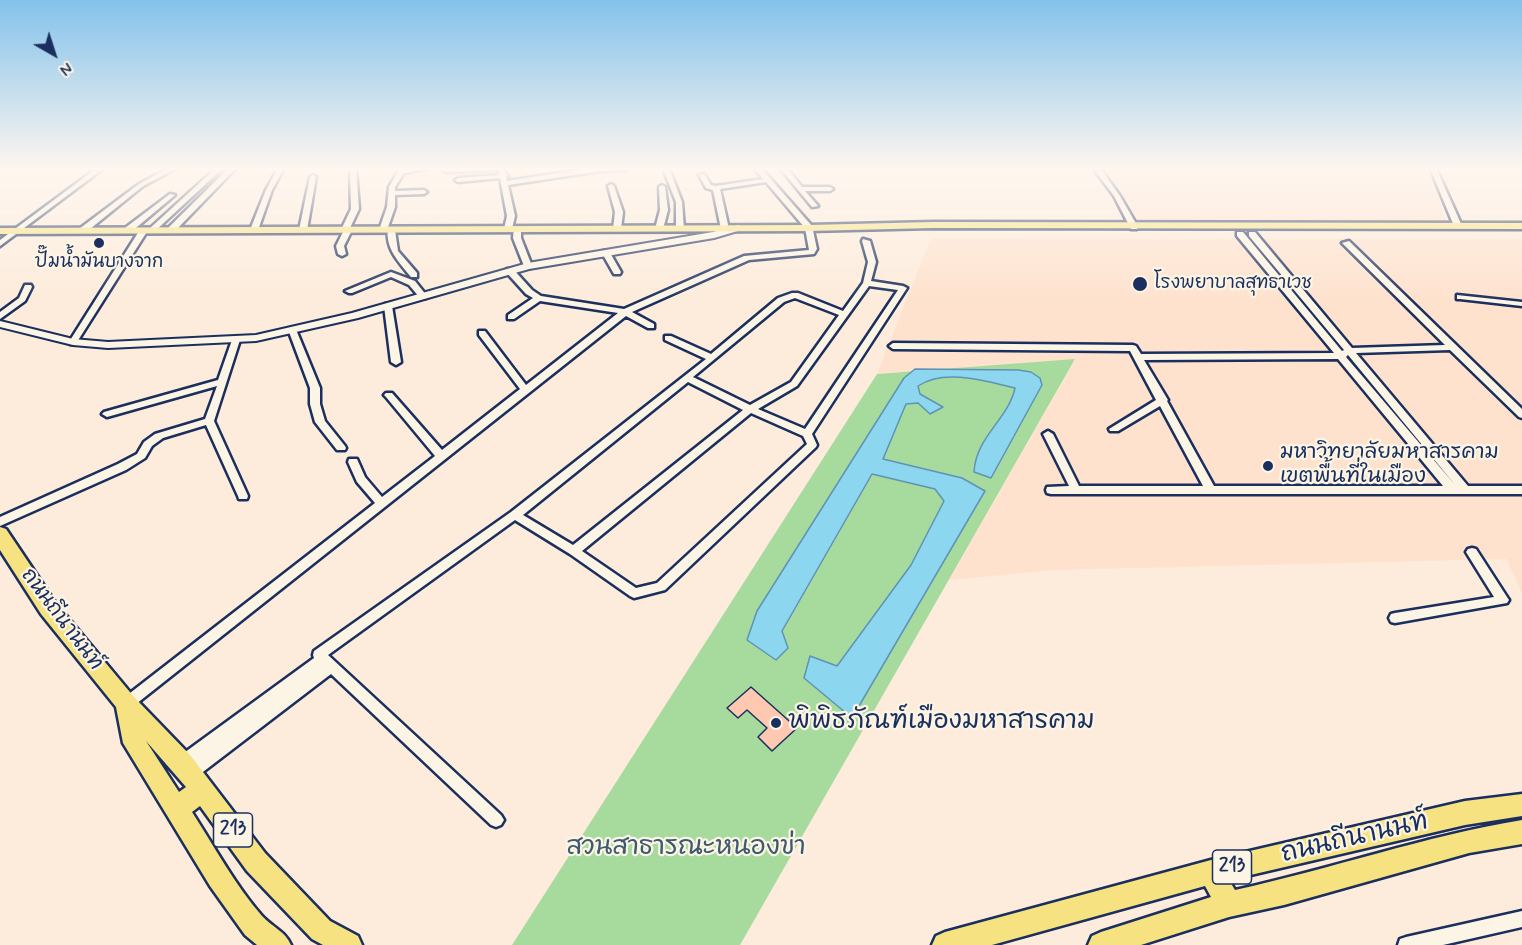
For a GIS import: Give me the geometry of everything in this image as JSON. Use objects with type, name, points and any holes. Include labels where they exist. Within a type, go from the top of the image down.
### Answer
[{"type":"main road","points":[[0,231],[809,228],[1246,234],[1409,230],[1458,226],[1522,226]]},
{"type":"main road","points":[[856,230],[1134,227],[1409,230],[1522,234]]},
{"type":"main road","name":"ถนนถีนานนท์","points":[[0,534],[10,553],[40,592],[48,608],[126,704],[192,775],[256,862],[321,930],[350,945]]},
{"type":"main road","name":"213","points":[[126,704],[131,736],[176,809],[219,877],[254,926],[278,945]]},
{"type":"main road","points":[[176,809],[192,775]]},
{"type":"main road","name":"ถนนถีนานนท์","points":[[945,945],[1211,872],[1465,813],[1522,805]]},
{"type":"main road","name":"ถนนถีนานนท์","points":[[1101,945],[1229,904],[1284,892],[1469,841],[1522,832]]},
{"type":"main road","points":[[1211,872],[1229,904]]},
{"type":"street","points":[[0,244],[44,212]]},
{"type":"street","points":[[82,231],[106,212]]},
{"type":"street","points":[[128,230],[151,212]]},
{"type":"street","points":[[73,342],[147,230],[168,212]]},
{"type":"street","points":[[171,230],[189,212]]},
{"type":"street","points":[[254,230],[261,212]]},
{"type":"street","points":[[303,230],[306,212]]},
{"type":"street","points":[[342,254],[340,246],[354,212]]},
{"type":"street","points":[[390,212],[387,230],[392,248],[398,259],[414,275]]},
{"type":"street","points":[[510,212],[513,229],[528,267]]},
{"type":"street","points":[[617,229],[619,212]]},
{"type":"street","points":[[658,229],[663,212]]},
{"type":"street","points":[[679,212],[680,229]]},
{"type":"street","points":[[721,212],[725,228]]},
{"type":"street","points":[[126,704],[625,312],[747,258],[811,252],[813,249],[809,228],[795,212]]},
{"type":"street","points":[[1126,212],[1134,227]]},
{"type":"street","points":[[1452,212],[1458,226]]},
{"type":"street","points":[[0,324],[73,342],[111,345],[236,340],[293,332],[510,271],[714,235],[738,228]]},
{"type":"street","points":[[1246,234],[1273,275],[1310,319],[1375,381],[1466,490]]},
{"type":"street","points":[[1246,234],[1286,275],[1323,319],[1362,381],[1452,490]]},
{"type":"street","points":[[574,551],[750,409],[794,384],[867,283],[872,262],[866,241]]},
{"type":"street","points":[[1346,243],[1522,415]]},
{"type":"street","points":[[606,253],[618,272]]},
{"type":"street","points":[[510,271],[529,292],[539,298],[625,312],[651,326]]},
{"type":"street","points":[[349,291],[391,274],[412,283],[423,296]]},
{"type":"street","points":[[1273,275],[1286,275]]},
{"type":"street","points":[[807,434],[903,288],[867,283]]},
{"type":"street","points":[[0,316],[22,299],[28,287]]},
{"type":"street","points":[[496,820],[319,656],[515,515],[786,297],[795,295],[844,314]]},
{"type":"street","points":[[1292,297],[1305,297]]},
{"type":"street","points":[[1460,297],[1522,304]]},
{"type":"street","points":[[511,317],[539,298]]},
{"type":"street","points":[[388,306],[396,362]]},
{"type":"street","points":[[1310,319],[1323,319]]},
{"type":"street","points":[[293,332],[315,388],[315,404],[320,422],[340,448]]},
{"type":"street","points":[[482,333],[525,389]]},
{"type":"street","points":[[668,338],[712,358]]},
{"type":"street","points":[[236,340],[222,382],[219,399],[209,421],[243,496]]},
{"type":"street","points":[[893,346],[1133,348],[1210,489]]},
{"type":"street","points":[[1139,357],[1345,353],[1451,347]]},
{"type":"street","points":[[515,515],[574,551],[634,593],[661,588],[812,445],[807,434],[687,378]]},
{"type":"street","points":[[1362,381],[1375,381]]},
{"type":"street","points":[[107,414],[222,382]]},
{"type":"street","points":[[389,395],[441,456]]},
{"type":"street","points":[[1114,429],[1163,400]]},
{"type":"street","points":[[1380,403],[1394,404]]},
{"type":"street","points":[[0,522],[122,467],[141,456],[148,444],[159,436],[209,421]]},
{"type":"street","points":[[1048,434],[1076,490]]},
{"type":"street","points":[[1407,435],[1420,436]]},
{"type":"street","points":[[353,462],[361,479],[381,503]]},
{"type":"street","points":[[1051,490],[1522,490]]},
{"type":"street","points":[[1395,618],[1503,600],[1472,552]]},
{"type":"street","points":[[192,775],[327,663]]},
{"type":"street","points":[[1406,945],[1522,919]]},
{"type":"shaded area","points":[[1133,212],[1443,212],[1446,222],[1139,221]]},
{"type":"shaded area","name":"มหาวิทยาลัยมหาสารคาม เขตพื้นที่ในเมือง","points":[[931,238],[1522,239],[1522,593],[1506,559],[1054,570],[949,580],[1075,360],[877,374]]},
{"type":"green space","name":"สวนสาธารณะหนองข่า","points":[[1075,359],[740,945],[512,945],[877,374]]},
{"type":"water","points":[[915,369],[1018,370],[1031,372],[1040,378],[1042,385],[991,478],[974,472],[976,459],[986,438],[1006,410],[1015,388],[965,378],[940,378],[918,386],[920,394],[943,407],[930,414],[918,403],[906,404],[883,459],[962,478],[985,491],[852,718],[804,678],[810,656],[837,666],[911,565],[944,501],[935,489],[872,474],[782,631],[788,648],[776,660],[747,640],[757,611],[904,378]]},
{"type":"building","name":"พิพิธภัณฑ์เมืองมหาสารคาม","points":[[751,687],[797,728],[772,751],[758,737],[767,728],[747,710],[738,718],[727,708]]},
{"type":"place","name":"ปั๊มน้ำมันบางจาก","points":[[99,243]]},
{"type":"place","name":"โรงพยาบาลสุทธาเวช","points":[[1140,284]]},
{"type":"place","name":"มหาวิทยาลัยมหาสารคาม เขตพื้นที่ในเมือง","points":[[1268,466]]},
{"type":"place","name":"พิพิธภัณฑ์เมืองมหาสารคาม","points":[[776,723]]}]
